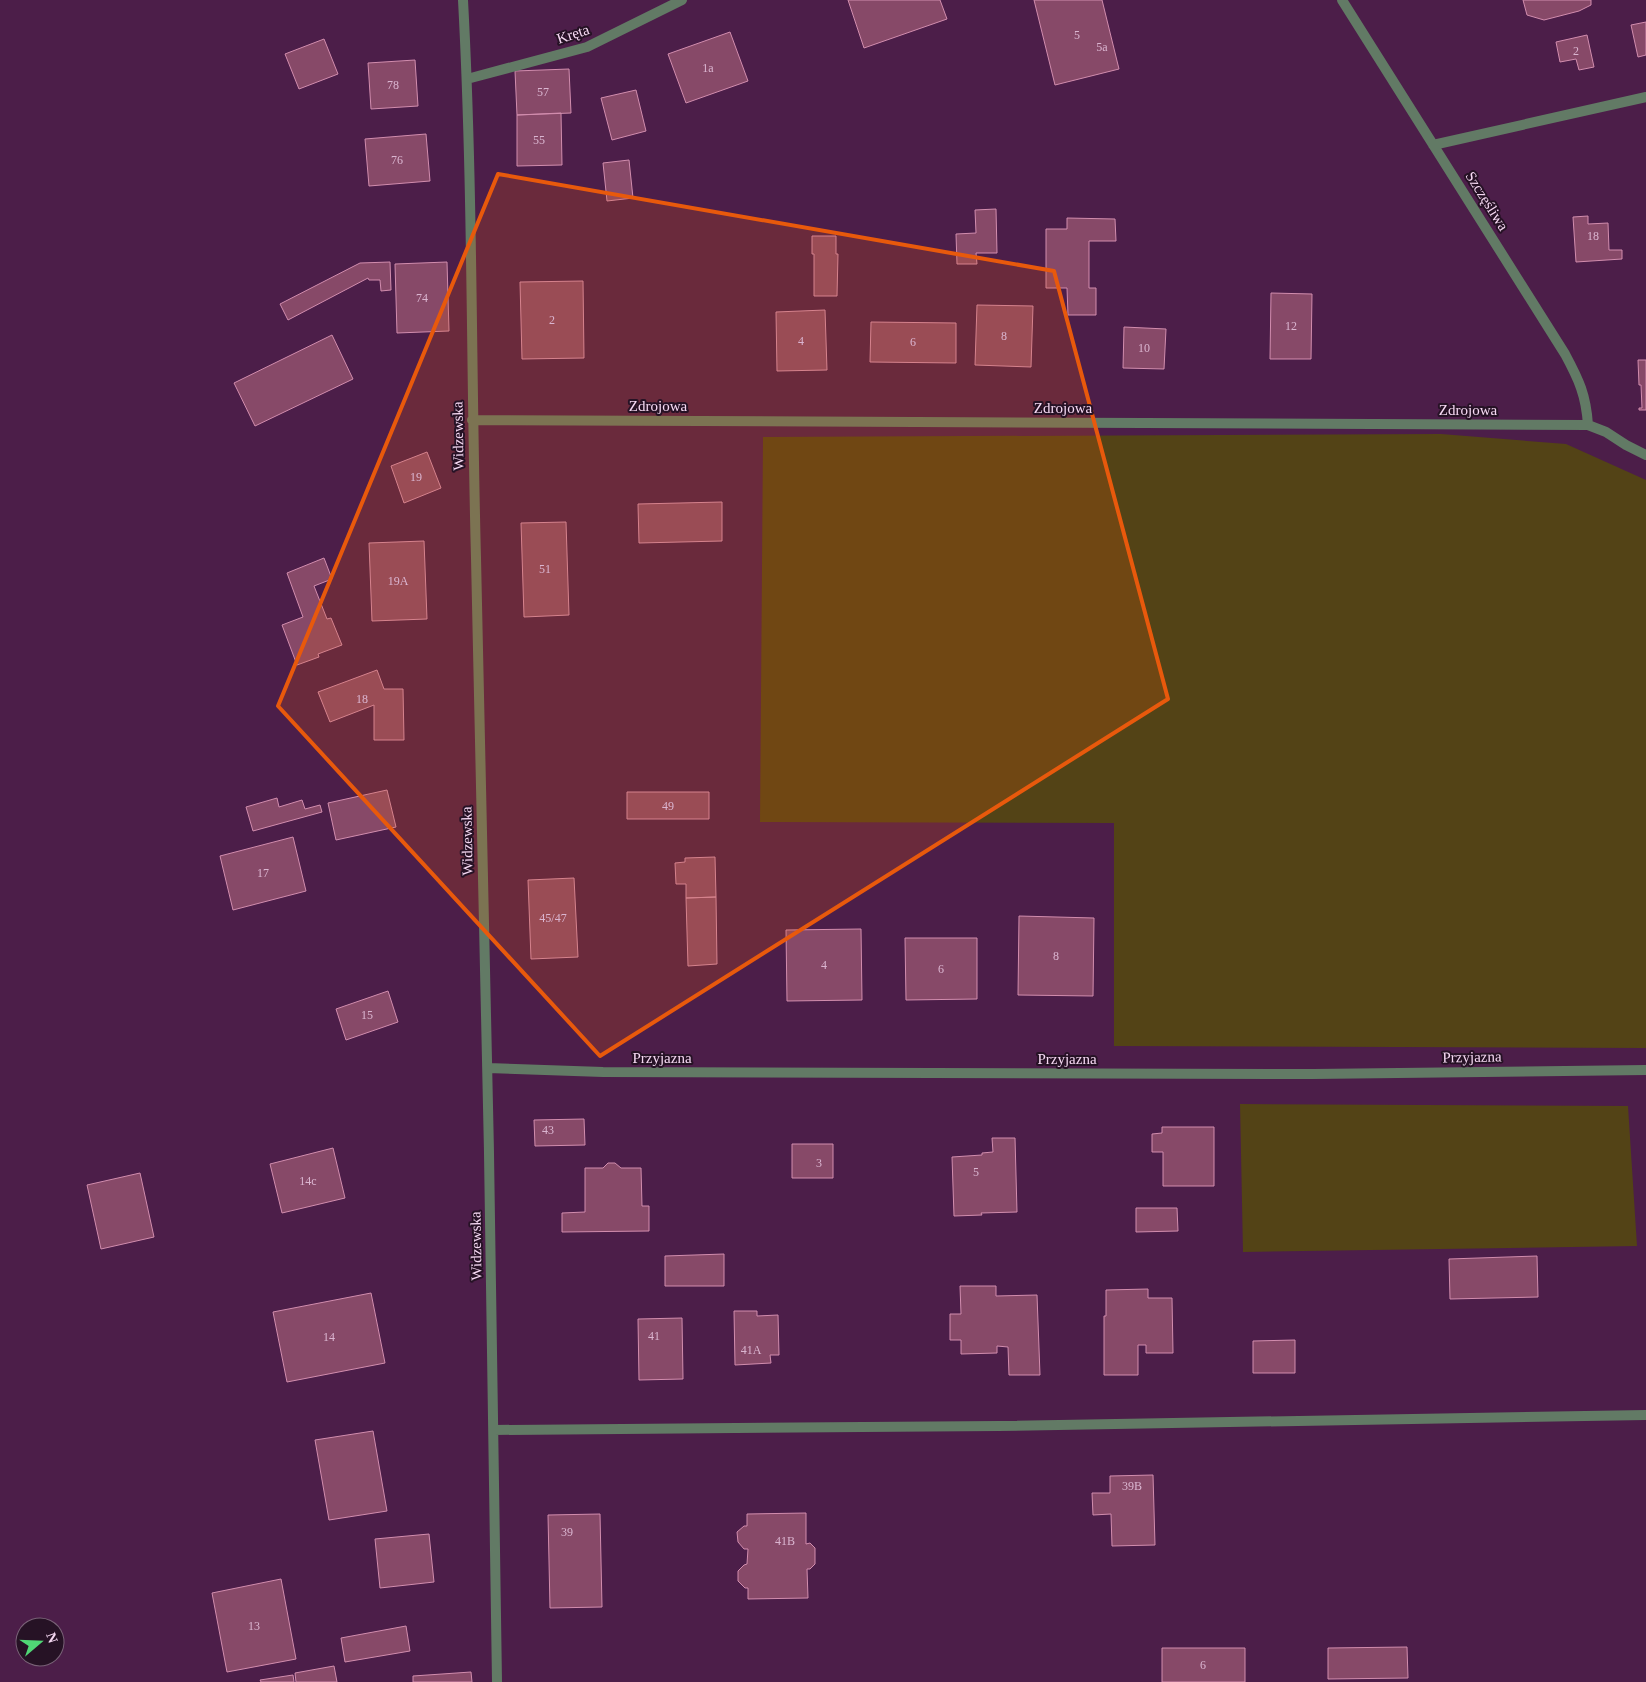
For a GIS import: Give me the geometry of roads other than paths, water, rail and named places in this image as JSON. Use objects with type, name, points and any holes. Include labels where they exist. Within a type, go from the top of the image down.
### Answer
[{"type":"street","name":"Widzewska","points":[[463,0],[467,79],[472,420],[488,1068],[497,1682]]},
{"type":"street","name":"Kręta","points":[[467,79],[587,47],[682,0]]},
{"type":"street","name":"Szczęśliwa","points":[[1342,0],[1565,354],[1581,384],[1587,405],[1588,425]]},
{"type":"street","points":[[1434,145],[1646,97]]},
{"type":"street","name":"Zdrojowa","points":[[472,420],[1588,425],[1606,432],[1646,455]]},
{"type":"street","name":"Przyjazna","points":[[488,1068],[603,1072],[1263,1074],[1646,1070]]},
{"type":"street","points":[[494,1430],[998,1426],[1646,1415]]}]
